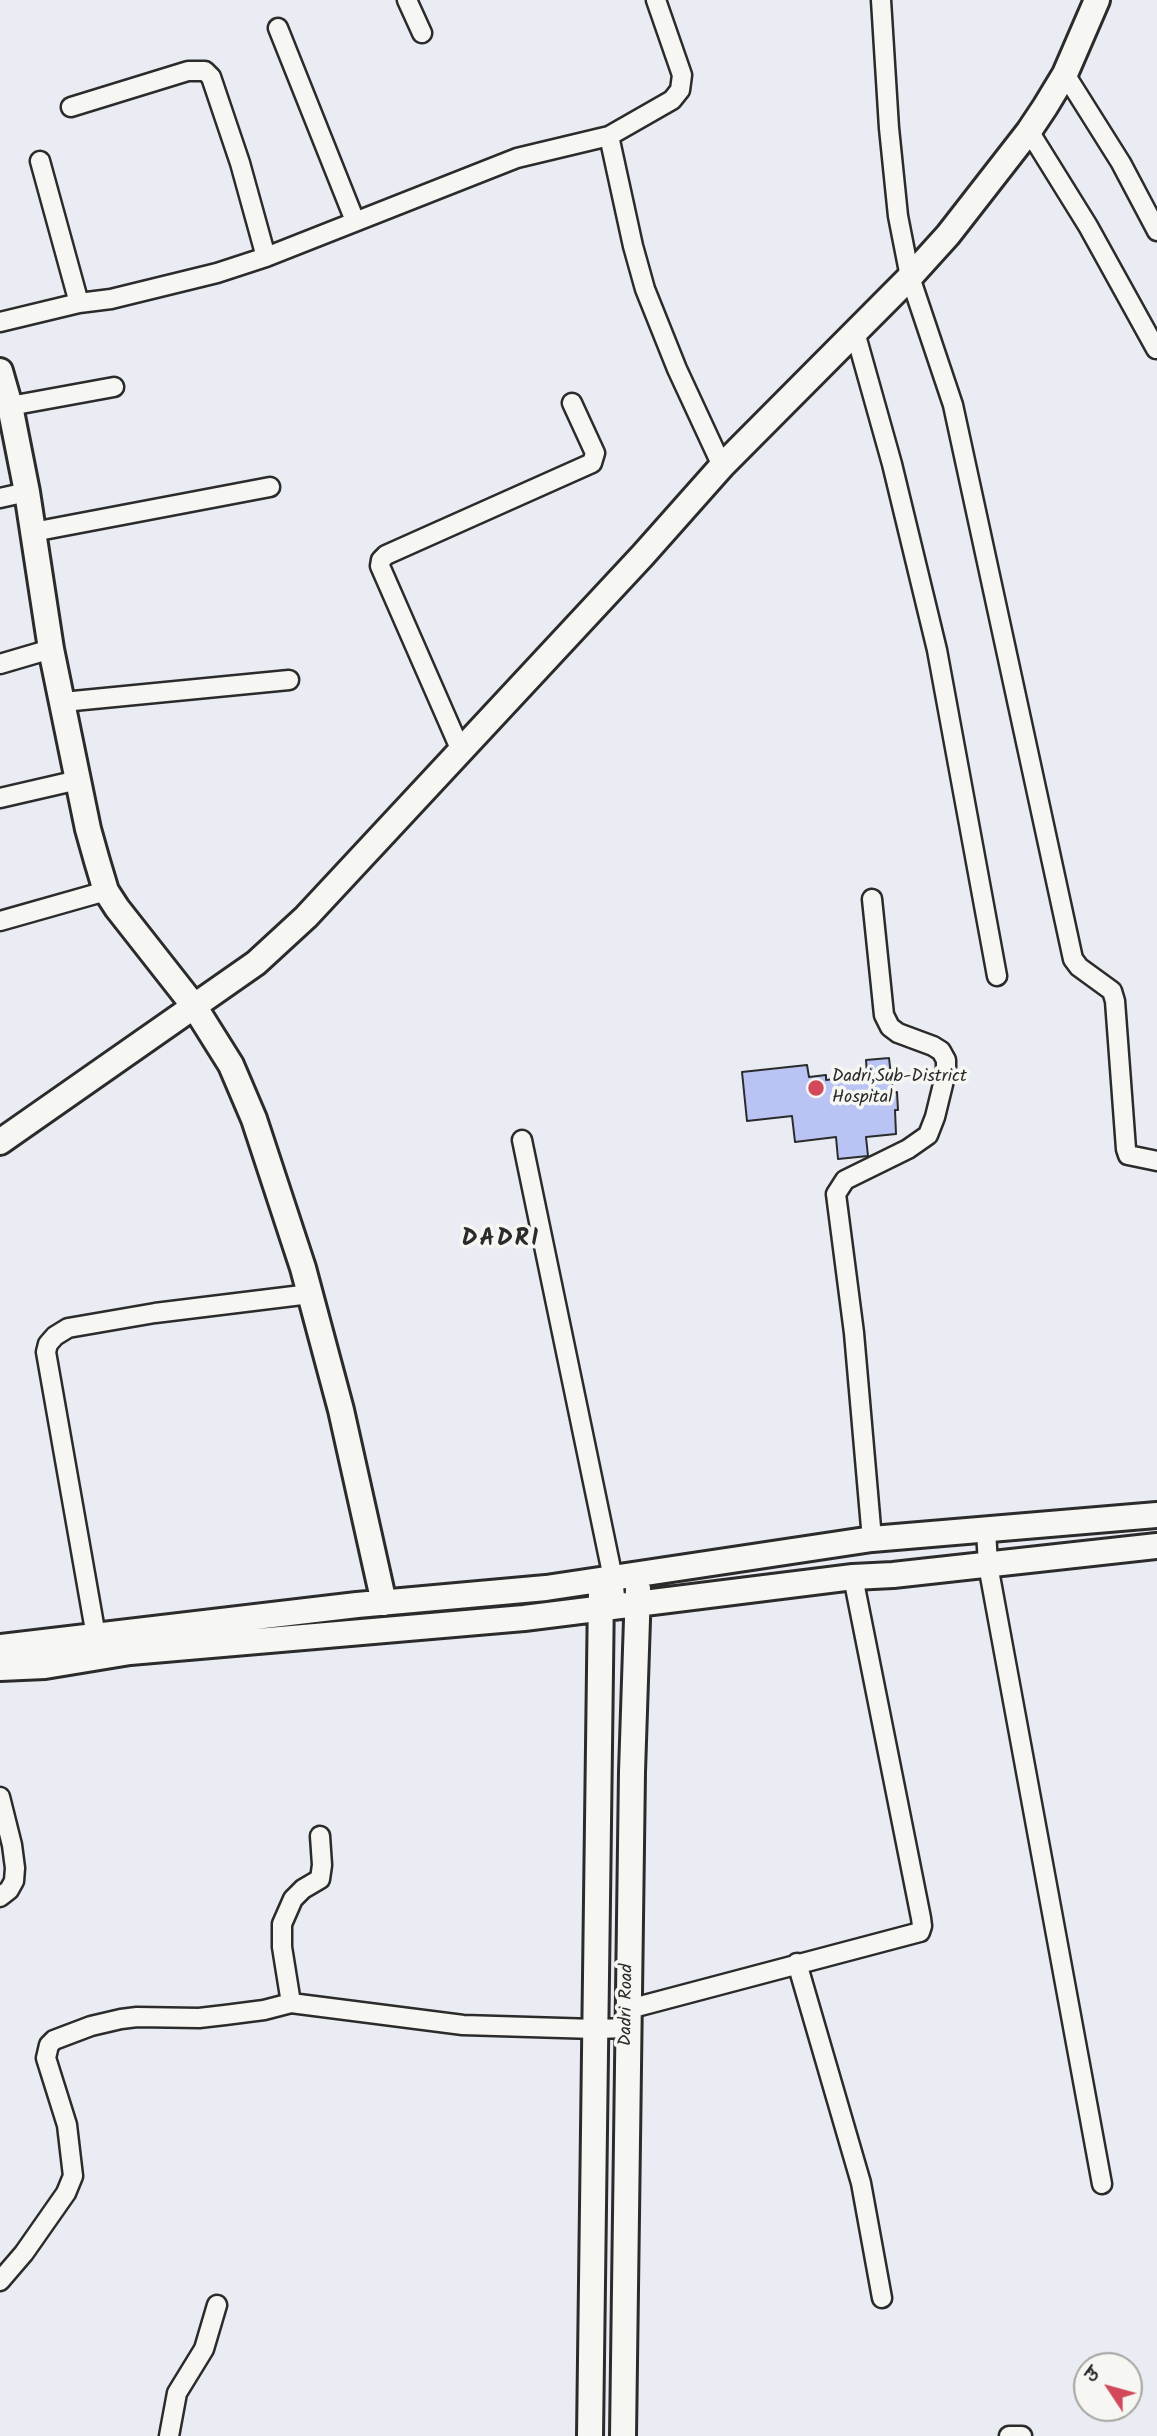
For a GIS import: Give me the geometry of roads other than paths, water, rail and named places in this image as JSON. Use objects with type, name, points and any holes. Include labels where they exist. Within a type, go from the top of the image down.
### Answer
[{"type":"street","points":[[407,0],[422,33]]},
{"type":"street","points":[[0,322],[217,273],[266,257],[517,158],[609,136],[672,100],[680,90],[682,75],[656,0]]},
{"type":"street","points":[[881,0],[898,216],[911,277],[953,405],[1073,959],[1079,967],[1112,991],[1115,1001],[1128,1155],[1157,1161]]},
{"type":"street","points":[[0,1143],[256,963],[306,917],[643,555],[722,466],[911,277],[969,211],[1029,131],[1065,74],[1097,0]]},
{"type":"street","points":[[278,28],[355,221]]},
{"type":"street","points":[[71,107],[188,71],[205,71],[211,77],[240,163],[266,257]]},
{"type":"street","points":[[1065,74],[1121,163],[1157,230]]},
{"type":"street","points":[[1029,131],[1088,226],[1156,349]]},
{"type":"street","points":[[609,136],[645,289],[677,369],[722,466]]},
{"type":"street","points":[[40,161],[79,303]]},
{"type":"street","points":[[855,332],[937,650],[997,976]]},
{"type":"street","points":[[0,371],[10,405],[27,492],[51,649],[88,830],[106,891],[194,1006],[231,1065],[254,1119],[310,1294],[341,1410],[384,1603]]},
{"type":"street","points":[[10,405],[114,387]]},
{"type":"street","points":[[461,751],[380,566],[381,560],[386,555],[592,463],[596,453],[572,403]]},
{"type":"street","points":[[33,532],[270,487]]},
{"type":"street","points":[[0,498],[27,492]]},
{"type":"street","points":[[0,664],[51,649]]},
{"type":"street","points":[[63,702],[289,680]]},
{"type":"street","points":[[0,798],[78,780]]},
{"type":"street","points":[[0,922],[106,891]]},
{"type":"street","points":[[872,899],[884,1015],[890,1027],[898,1033],[941,1051],[946,1060],[946,1072],[928,1135],[908,1149],[845,1180],[836,1194],[854,1333],[872,1539]]},
{"type":"street","points":[[522,1140],[606,1579]]},
{"type":"street","points":[[96,1636],[46,1352],[48,1343],[68,1328],[155,1313],[310,1294]]},
{"type":"street","points":[[0,1647],[384,1603],[546,1588],[872,1539],[1157,1515]]},
{"type":"street","points":[[985,1530],[988,1565],[1102,2184]]},
{"type":"street","points":[[0,1668],[45,1666],[130,1652],[511,1619],[853,1577],[1157,1546]]},
{"type":"street","name":"Dadri Road","points":[[589,2427],[595,2029],[619,1605],[638,1575]]},
{"type":"street","points":[[0,2281],[24,2253],[66,2193],[73,2176],[67,2125],[46,2058],[49,2045],[54,2040],[91,2026],[129,2018],[212,2017],[256,2012],[291,2003],[463,2025],[595,2029],[797,1963],[920,1932],[922,1926],[853,1577]]},
{"type":"street","name":"Dadri Road","points":[[606,1579],[619,1605],[633,1717],[623,2427]]},
{"type":"street","points":[[0,1797],[15,1868],[14,1881],[9,1890],[0,1897]]},
{"type":"street","points":[[291,2003],[282,1947],[282,1924],[293,1899],[320,1879],[320,1836]]},
{"type":"street","points":[[797,1963],[861,2183],[882,2298]]},
{"type":"street","points":[[169,2436],[177,2393],[204,2348],[217,2305]]},
{"type":"street","points":[[589,2427],[623,2427]]},
{"type":"street","points":[[1009,2436],[1021,2436]]},
{"type":"place","name":"Dadri,Sub-District Hospital","points":[[816,1088]]},
{"type":"district","name":"DADRI","points":[[501,1241]]}]
